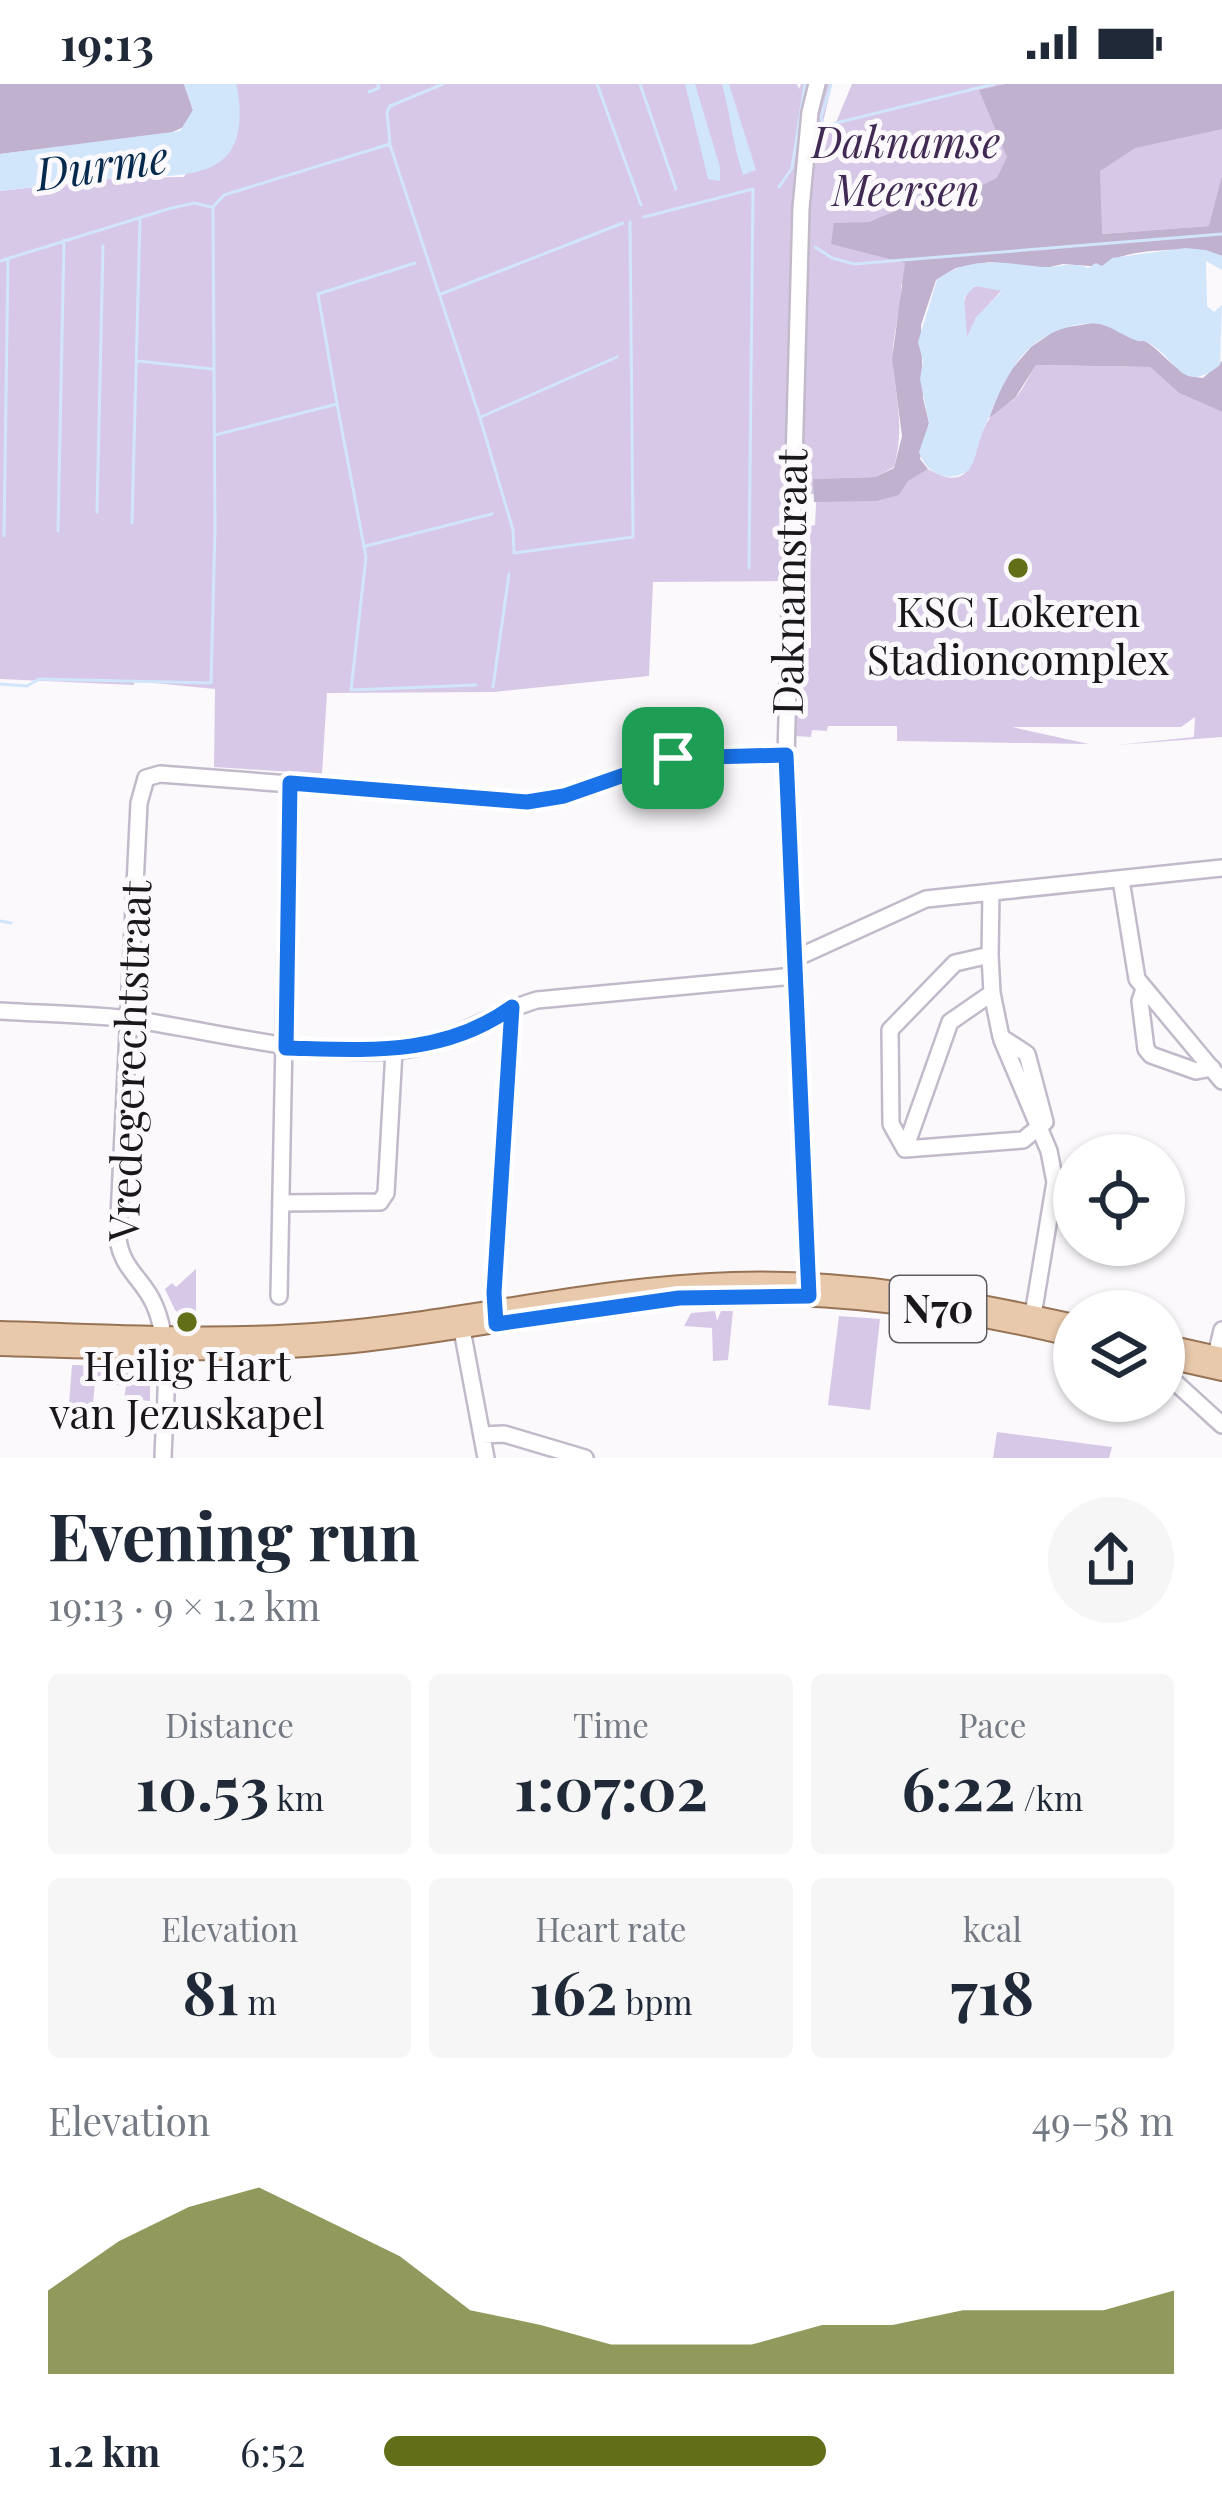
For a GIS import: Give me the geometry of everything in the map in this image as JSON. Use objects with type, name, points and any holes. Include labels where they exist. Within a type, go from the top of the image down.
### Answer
[{"type":"main road","name":"N70","points":[[0,1346],[162,1342],[460,1322],[686,1285],[903,1291],[1053,1328]]},
{"type":"main road","name":"N70","points":[[1032,1321],[1053,1322]]},
{"type":"main road","name":"N70","points":[[0,1331],[162,1342]]},
{"type":"main road","points":[[1185,1345],[1221,1348]]},
{"type":"main road","points":[[1185,1354],[1221,1348]]},
{"type":"street","name":"Daknamstraat","points":[[808,1290],[786,755],[801,208],[817,84]]},
{"type":"street","points":[[279,1296],[290,783],[527,802],[564,796],[673,758],[786,755]]},
{"type":"street","name":"Vredegerechtstraat","points":[[162,1342],[155,1306],[125,1266],[118,1238],[139,802],[146,778],[160,774],[290,783]]},
{"type":"street","points":[[0,1011],[129,1019],[286,1048],[394,1051],[448,1038],[537,1000],[794,968],[916,902],[1222,868]]},
{"type":"street","points":[[1121,880],[1137,979],[1217,1074]]},
{"type":"street","points":[[905,1149],[1022,1140],[1046,1122],[1027,1054],[1001,1037],[992,993],[991,892]]},
{"type":"street","points":[[905,1149],[891,1124],[890,1030],[955,963],[990,955]]},
{"type":"street","points":[[1144,989],[1140,1001],[1146,1049],[1151,1055],[1217,1074]]},
{"type":"street","points":[[905,1149],[950,1022],[992,993]]},
{"type":"street","points":[[496,1317],[512,1007]]},
{"type":"street","points":[[281,1203],[380,1202],[386,1193],[394,1051]]},
{"type":"street","points":[[1032,1321],[1055,1182],[1049,1151],[1038,1130]]},
{"type":"street","points":[[460,1322],[486,1458]]},
{"type":"street","points":[[162,1342],[163,1458]]},
{"type":"street","points":[[1185,1391],[1222,1425]]},
{"type":"street","points":[[482,1436],[504,1434],[585,1458]]},
{"type":"green space","points":[[236,84],[797,84],[799,89],[801,84],[812,84],[796,187],[785,581],[653,582],[649,676],[494,692],[327,693],[322,774],[214,767],[215,689],[134,681],[134,685],[0,679],[0,191],[115,178],[184,177]]},
{"type":"green space","name":"Daknamse Meersen","points":[[824,84],[832,84],[821,131],[834,127],[852,84],[1222,84],[1222,175],[1210,226],[1004,241],[901,285],[893,353],[899,426],[894,467],[875,477],[814,479],[814,494],[799,494],[803,234]]},
{"type":"green space","points":[[971,287],[1002,290],[977,317],[967,337],[965,299]]},
{"type":"green space","name":"KSC Lokeren Stadioncomplex","points":[[1036,365],[1150,367],[1179,393],[1222,412],[1222,737],[1117,745],[1194,737],[1195,717],[1181,727],[1012,727],[1089,744],[897,741],[897,726],[828,726],[827,731],[812,730],[811,737],[794,736],[795,648],[811,648],[810,526],[815,525],[817,484],[896,486],[928,469],[957,477],[972,463],[992,415],[1013,400]]},
{"type":"green space","points":[[196,1269],[196,1317],[185,1319],[165,1289],[172,1283],[176,1287]]},
{"type":"green space","points":[[715,1311],[717,1321],[721,1311],[733,1311],[728,1360],[713,1361],[712,1328],[684,1326],[691,1313]]},
{"type":"green space","points":[[839,1316],[880,1319],[870,1410],[828,1405]]},
{"type":"green space","points":[[72,1365],[141,1367],[150,1378],[150,1401],[124,1399],[126,1386],[95,1383],[93,1403],[68,1418]]},
{"type":"green space","points":[[997,1432],[1112,1447],[1109,1458],[993,1458]]},
{"type":"shaded area","points":[[0,84],[184,84],[193,110],[186,126],[168,134],[0,154]]},
{"type":"shaded area","points":[[1007,84],[1222,84],[1222,129],[1135,148],[1100,171],[1102,234],[1209,226],[1222,175],[1222,256],[1159,250],[1124,256],[1102,267],[990,262],[956,268],[936,280],[921,325],[923,398],[929,423],[920,459],[928,469],[908,481],[899,495],[876,501],[814,502],[813,479],[875,477],[894,468],[902,436],[892,359],[905,263],[831,244],[834,223],[869,222],[905,207],[959,196],[997,178],[1007,157],[979,90]]},
{"type":"shaded area","points":[[1098,322],[1145,341],[1178,369],[1194,376],[1203,378],[1222,361],[1222,412],[1179,393],[1150,367],[1036,365],[1015,398],[989,418],[1005,377],[1031,347],[1057,329]]},
{"type":"water","name":"Durme","points":[[184,84],[237,87],[240,120],[235,143],[207,169],[0,191],[0,154],[180,131],[193,110]]},
{"type":"water","points":[[685,84],[695,84],[720,181],[708,179]]},
{"type":"water","points":[[722,84],[729,84],[756,170],[743,175],[737,152]]},
{"type":"water","points":[[1185,248],[1222,256],[1222,270],[1206,261],[1207,306],[1214,312],[1222,305],[1220,365],[1207,374],[1188,376],[1147,342],[1105,326],[1091,323],[1061,329],[1028,349],[1006,379],[969,470],[946,477],[933,471],[919,452],[929,423],[918,342],[937,280],[974,264],[1088,268],[1112,258]],"holes":[[[975,286],[1002,291],[976,317],[967,337],[964,298]]]},
{"type":"waterway","points":[[369,92],[379,88],[378,84]]},
{"type":"waterway","points":[[0,684],[27,686],[39,679],[211,683],[213,207],[224,195],[390,144],[390,106],[443,84]]},
{"type":"waterway","points":[[597,84],[641,205]]},
{"type":"waterway","points":[[640,84],[676,189]]},
{"type":"waterway","points":[[779,187],[792,168],[805,84]]},
{"type":"waterway","points":[[831,84],[821,117],[824,126],[994,84]]},
{"type":"waterway","points":[[390,145],[480,418],[513,530],[514,553],[633,537],[630,222]]},
{"type":"waterway","points":[[644,217],[753,189],[749,568]]},
{"type":"waterway","points":[[0,261],[168,209],[194,203],[211,207]]},
{"type":"waterway","points":[[132,523],[140,219]]},
{"type":"waterway","points":[[441,294],[623,223]]},
{"type":"waterway","points":[[815,247],[854,264],[1222,234]]},
{"type":"waterway","points":[[58,531],[64,240]]},
{"type":"waterway","points":[[97,512],[103,246]]},
{"type":"waterway","points":[[4,536],[8,259]]},
{"type":"waterway","points":[[215,435],[337,404],[318,294],[415,263]]},
{"type":"waterway","points":[[481,417],[617,357]]},
{"type":"waterway","points":[[138,361],[212,369]]},
{"type":"waterway","points":[[337,404],[366,557],[351,690],[476,685]]},
{"type":"waterway","points":[[366,546],[492,514]]},
{"type":"waterway","points":[[493,687],[509,574]]},
{"type":"waterway","points":[[0,921],[11,923]]},
{"type":"place","name":"KSC Lokeren Stadioncomplex","points":[[1018,568]]},
{"type":"place","name":"Heilig Hart van Jezuskapel","points":[[187,1322]]},
{"type":"route","points":[[786,755],[809,1296],[679,1298],[496,1324],[512,1007],[448,1038],[394,1051],[286,1048],[290,783],[527,802],[564,796],[673,758],[786,755]]}]
